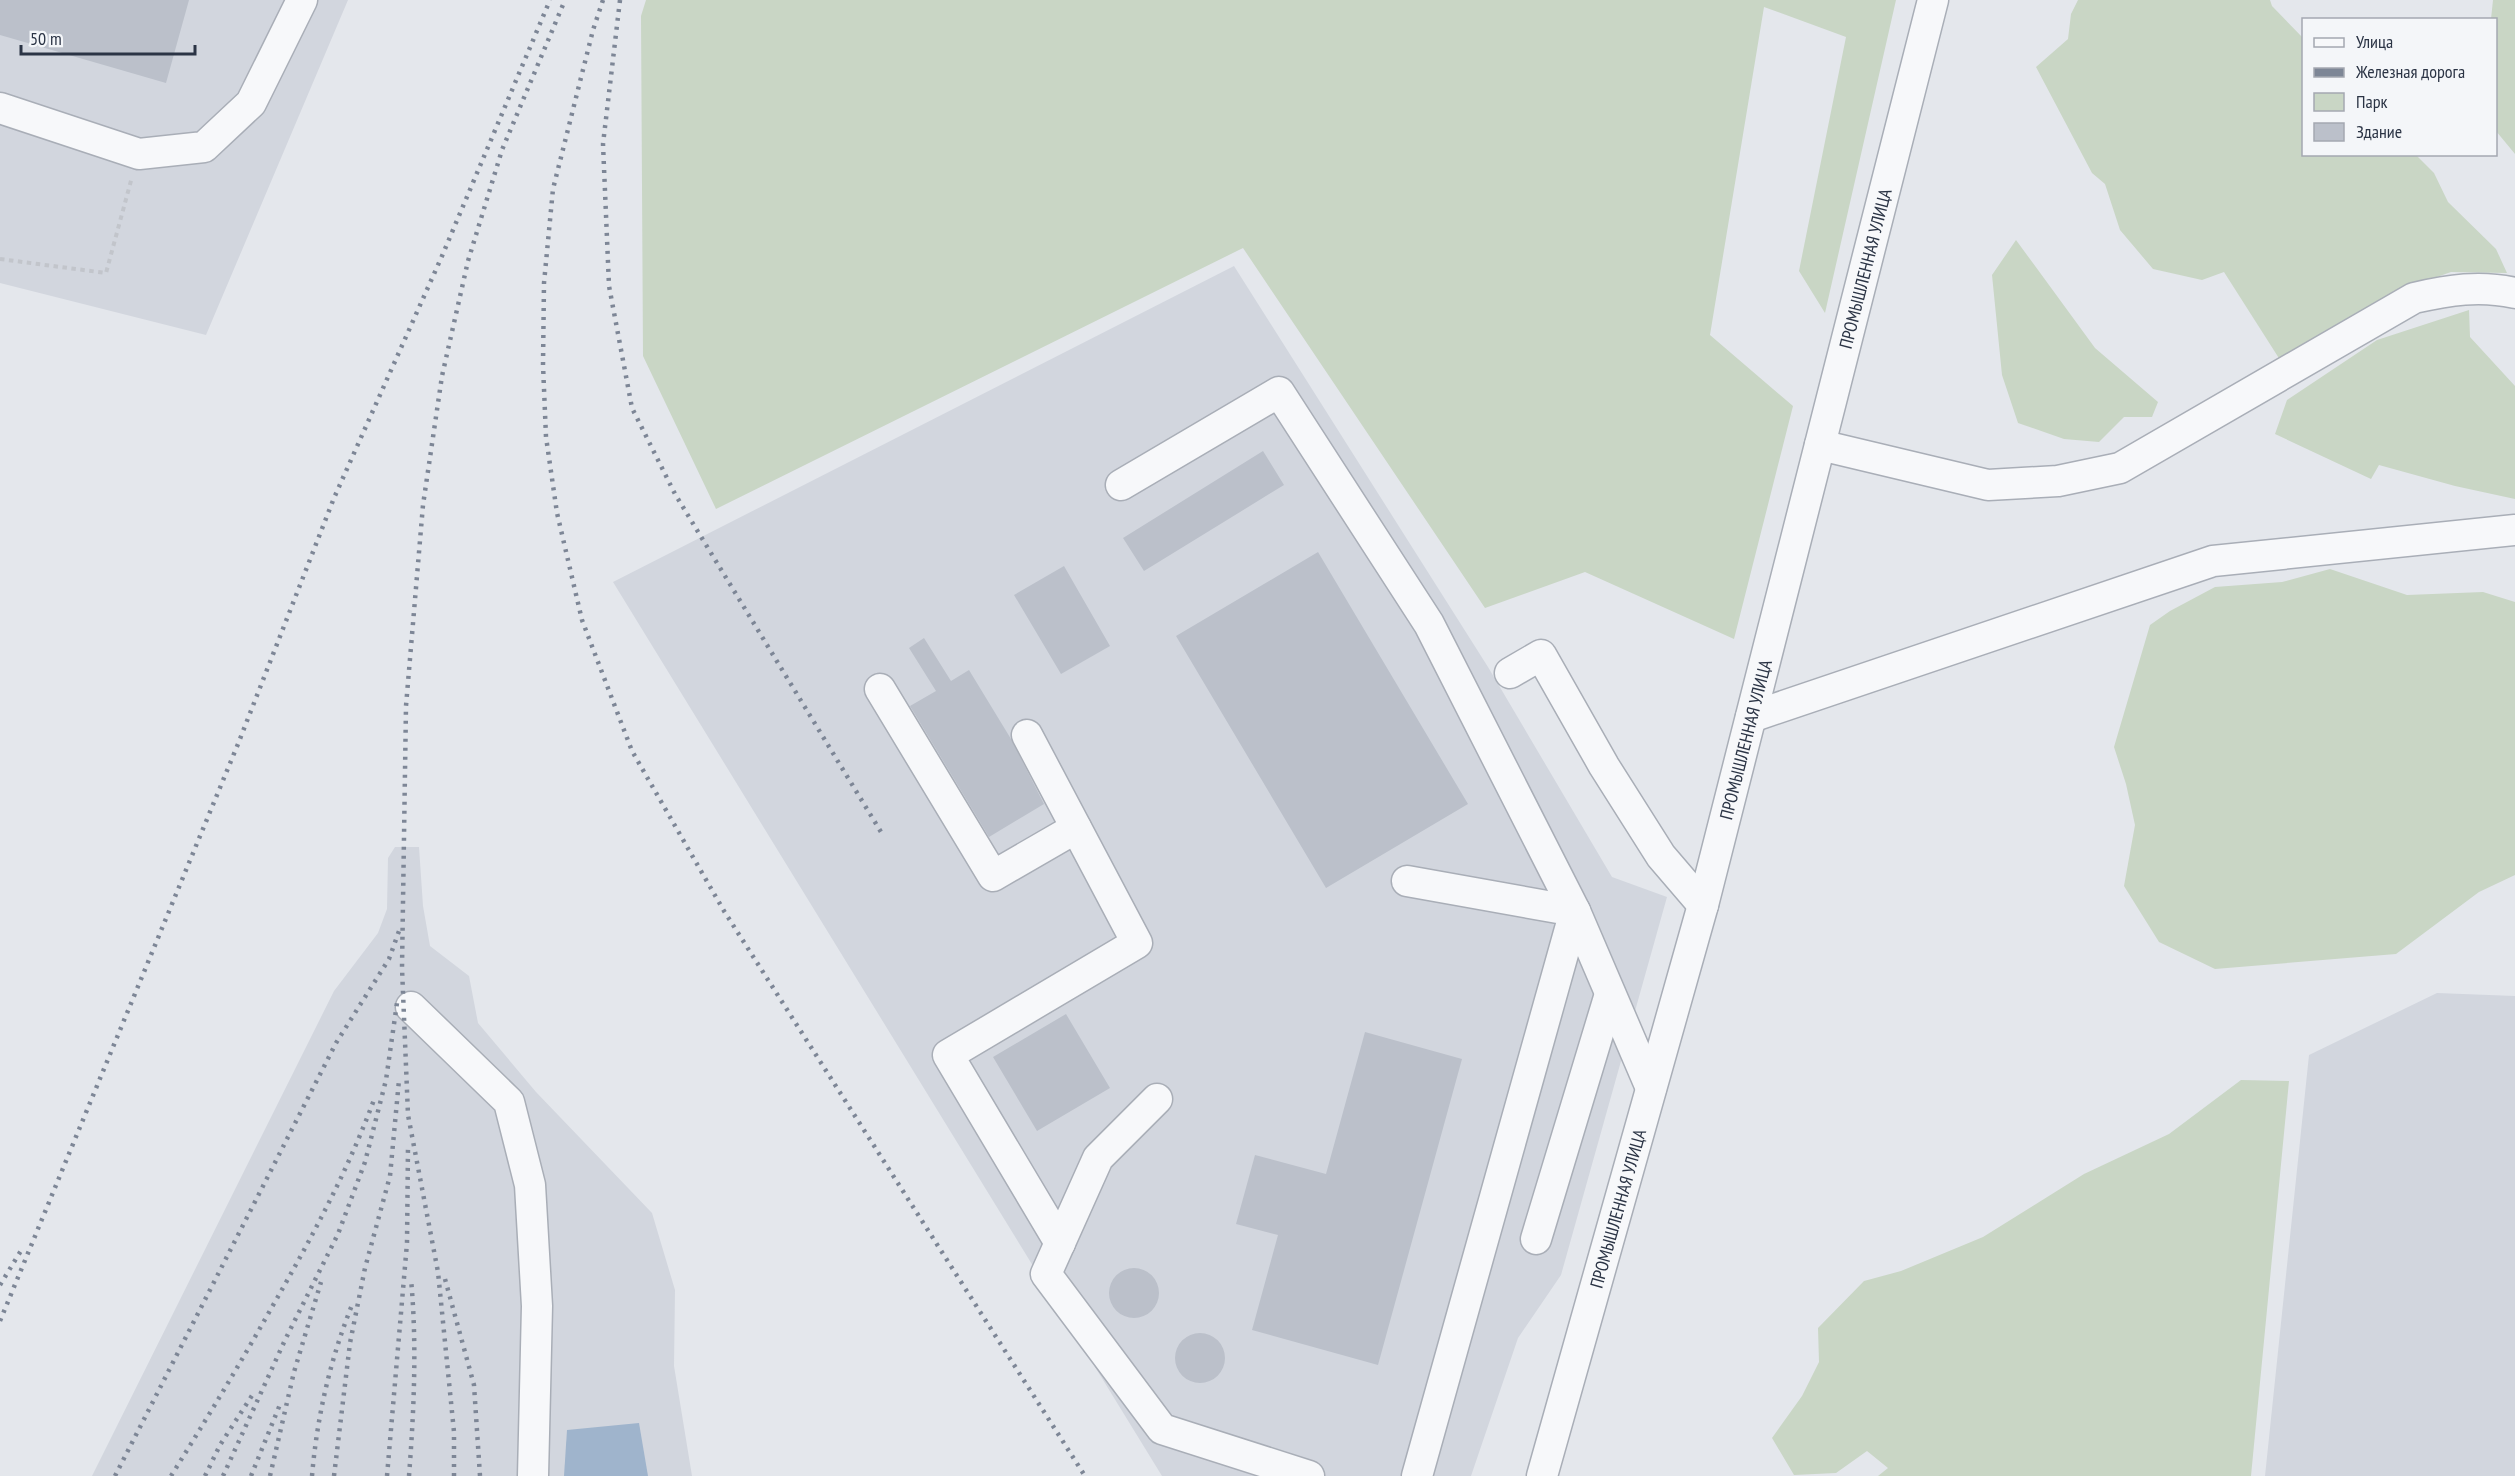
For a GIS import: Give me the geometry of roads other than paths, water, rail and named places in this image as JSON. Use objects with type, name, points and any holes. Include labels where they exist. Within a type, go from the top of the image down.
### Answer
[{"type":"street","points":[[0,108],[139,154],[204,147],[251,103],[302,0]]},
{"type":"street","name":"ПРОМЫШЛЕННАЯ УЛИЦА","points":[[1542,1476],[1703,905],[1933,0]]},
{"type":"street","points":[[1820,445],[1988,485],[2058,481],[2120,468],[2414,298],[2454,289],[2495,288],[2515,293]]},
{"type":"street","points":[[1121,485],[1279,392],[1429,624],[1575,911],[1651,1088]]},
{"type":"street","points":[[1751,717],[2213,561],[2515,530]]},
{"type":"street","points":[[1510,673],[1542,655],[1604,766],[1661,856],[1703,905]]},
{"type":"street","points":[[880,689],[993,876],[1076,828]]},
{"type":"street","points":[[1027,735],[1137,943],[948,1055],[1060,1243]]},
{"type":"street","points":[[1407,882],[1575,911]]},
{"type":"street","points":[[1417,1476],[1575,911]]},
{"type":"street","points":[[1536,1239],[1610,994]]},
{"type":"street","points":[[411,1006],[509,1102],[530,1185],[537,1306],[533,1476]]},
{"type":"street","points":[[1157,1099],[1098,1158],[1046,1274],[1162,1429],[1309,1476]]},
{"type":"water","points":[[639,1423],[648,1476],[564,1476],[567,1430]]},
{"type":"railway","points":[[0,1321],[238,744],[334,498],[442,256],[550,0]]},
{"type":"railway","points":[[454,1476],[454,1432],[438,1272],[408,1115],[402,968],[406,706],[423,505],[442,376],[468,261],[502,150],[565,0]]},
{"type":"railway","points":[[603,0],[593,30],[553,189],[544,283],[543,365],[546,437],[557,513],[582,620],[632,751],[724,911],[1085,1476]]},
{"type":"railway","points":[[620,0],[603,144],[609,286],[632,408],[675,494],[881,832]]},
{"type":"railway","points":[[115,1476],[336,1043],[389,959],[399,931]]},
{"type":"railway","points":[[223,1476],[285,1340],[338,1234],[365,1162],[386,1080],[397,1003]]},
{"type":"railway","points":[[334,1476],[350,1343],[365,1268],[390,1176],[399,1080]]},
{"type":"railway","points":[[171,1476],[248,1350],[315,1230],[341,1178],[375,1097]]},
{"type":"railway","points":[[387,1476],[407,1243],[408,1145]]},
{"type":"railway","points":[[0,1285],[22,1249]]},
{"type":"railway","points":[[409,1476],[414,1378],[411,1279]]},
{"type":"railway","points":[[445,1279],[474,1385],[480,1476]]},
{"type":"railway","points":[[270,1476],[294,1372],[321,1282]]},
{"type":"railway","points":[[312,1476],[317,1432],[326,1389],[337,1347],[352,1305]]},
{"type":"railway","points":[[205,1476],[220,1445],[253,1394]]},
{"type":"railway","points":[[251,1476],[281,1402]]}]
